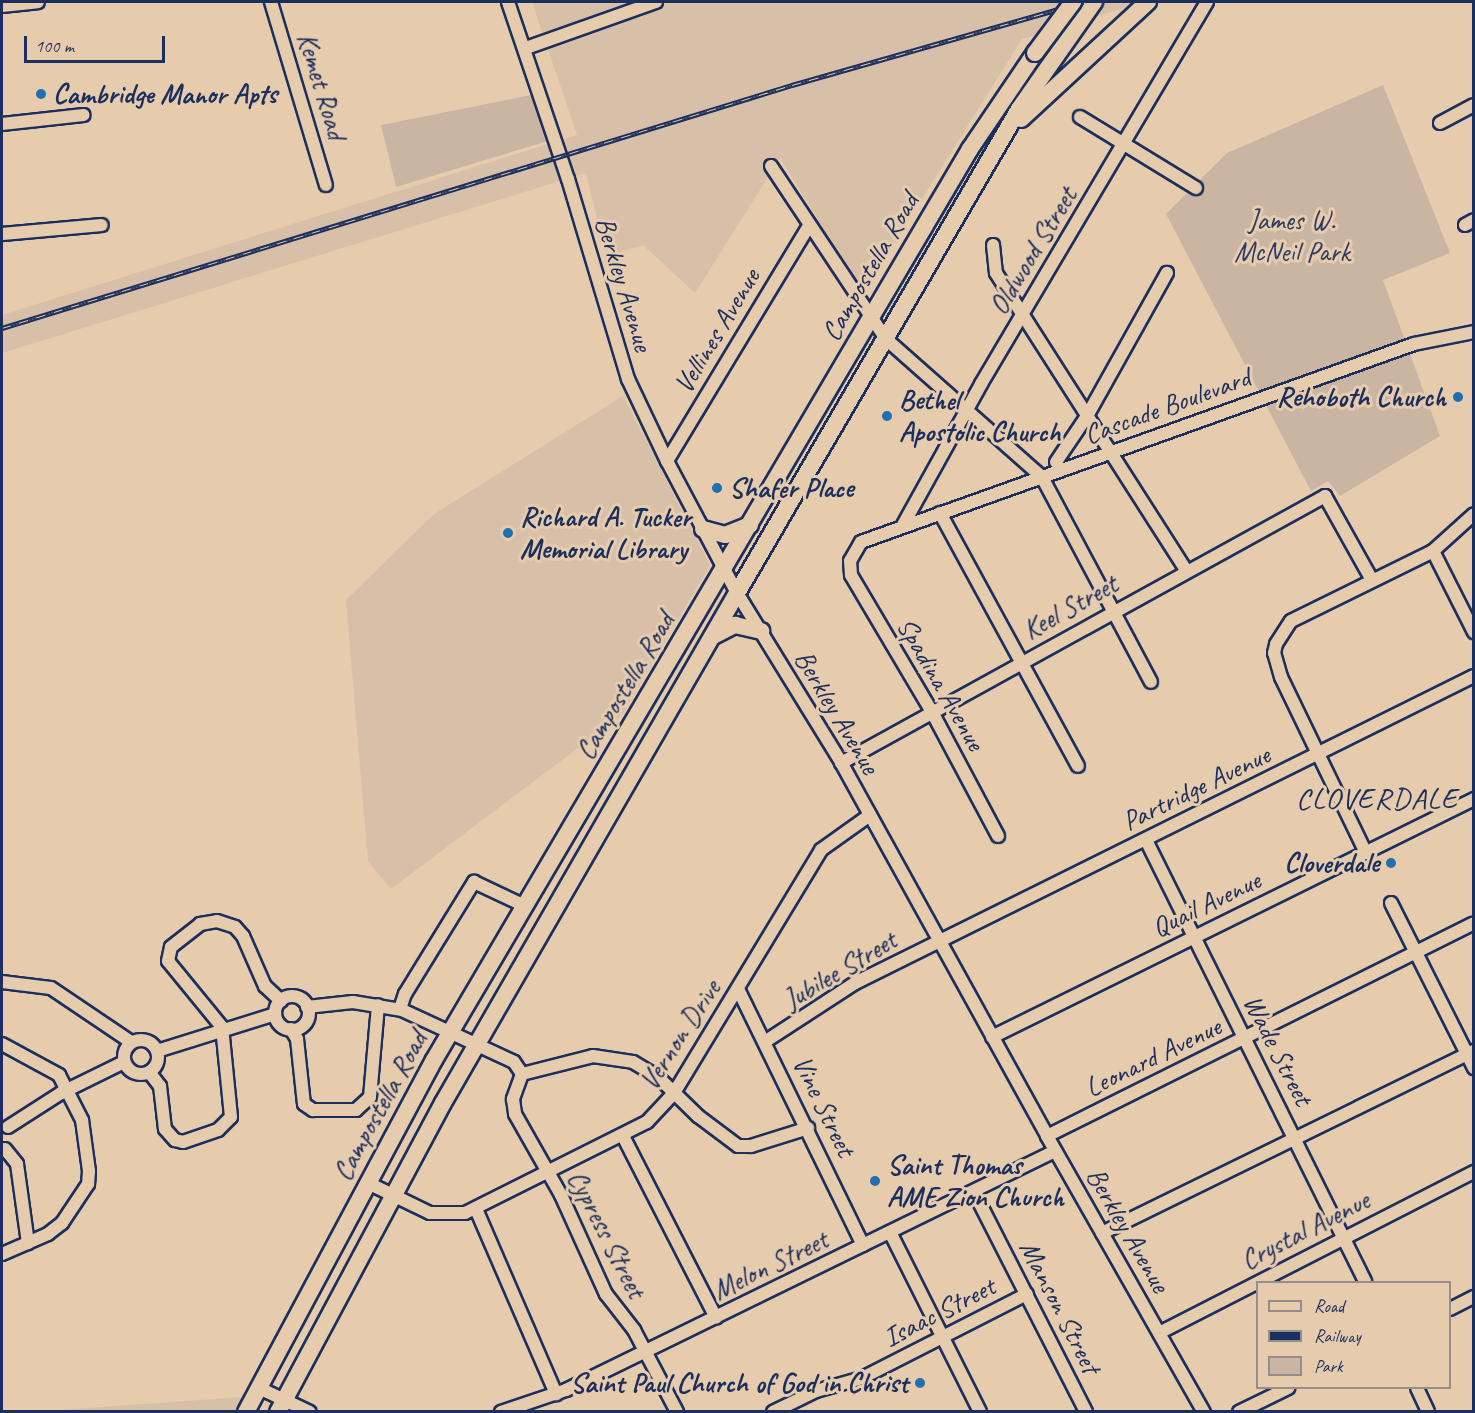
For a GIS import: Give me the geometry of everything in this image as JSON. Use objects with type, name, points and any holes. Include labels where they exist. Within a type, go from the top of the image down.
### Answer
[{"type":"main road","name":"Campostella Road","points":[[246,1412],[452,1030],[970,149],[1035,52],[1073,2]]},
{"type":"main road","points":[[1000,141],[1061,44],[1094,2]]},
{"type":"main road","points":[[1000,141],[1052,87],[1148,2]]},
{"type":"main road","name":"Campostella Road","points":[[281,1406],[477,1043],[1000,141]]},
{"type":"main road","points":[[703,529],[725,535],[751,525]]},
{"type":"main road","points":[[710,638],[735,625],[761,631]]},
{"type":"street","points":[[2,6],[38,2]]},
{"type":"street","name":"Kemet Road","points":[[271,2],[326,185]]},
{"type":"street","name":"Berkley Avenue","points":[[508,2],[526,48],[628,379],[667,461],[724,570],[841,763],[1055,1151],[1204,1412]]},
{"type":"street","points":[[526,48],[656,2]]},
{"type":"street","name":"Oldwood Street","points":[[903,525],[1207,2]]},
{"type":"street","points":[[1440,123],[1473,105]]},
{"type":"street","points":[[2,124],[84,115]]},
{"type":"street","points":[[1080,117],[1196,188]]},
{"type":"street","points":[[771,165],[871,320],[886,339],[1042,477],[1151,682]]},
{"type":"street","points":[[2,234],[102,225]]},
{"type":"street","name":"Vellines Avenue","points":[[667,461],[809,226]]},
{"type":"street","points":[[993,245],[994,267],[1023,316],[1186,570]]},
{"type":"street","points":[[1056,462],[1087,416],[1167,273]]},
{"type":"street","name":"Cascade Boulevard","points":[[852,555],[867,538],[903,525],[1414,344],[1473,332]]},
{"type":"street","name":"Keel Street","points":[[841,763],[1186,570],[1325,496],[1372,580]]},
{"type":"street","points":[[940,513],[1078,766]]},
{"type":"street","points":[[1366,853],[1279,671],[1276,644],[1292,621],[1433,551],[1473,514]]},
{"type":"street","points":[[1433,551],[1473,632]]},
{"type":"street","name":"Spadina Avenue","points":[[852,555],[849,568],[857,586],[932,712],[998,836]]},
{"type":"street","name":"Partridge Avenue","points":[[939,941],[1473,676]]},
{"type":"street","name":"Quail Avenue","points":[[992,1036],[1366,853],[1473,798]]},
{"type":"street","name":"Vernon Drive","points":[[368,1183],[393,1198],[442,1215],[476,1209],[623,1136],[660,1110],[674,1093],[821,850],[870,815]]},
{"type":"street","name":"Wade Street","points":[[1146,840],[1365,1281]]},
{"type":"street","points":[[400,1009],[405,994],[474,882],[525,906]]},
{"type":"street","points":[[1391,903],[1470,1053],[1473,1068]]},
{"type":"street","points":[[149,1072],[160,1086],[170,1136],[183,1142],[218,1130],[232,1112],[222,1028],[168,961],[171,947],[200,924],[217,921],[235,927],[243,936],[265,986],[281,1000]]},
{"type":"street","name":"Leonard Avenue","points":[[1047,1136],[1473,924]]},
{"type":"street","name":"Jubilee Street","points":[[766,1041],[855,982],[939,941]]},
{"type":"street","points":[[2,982],[51,988],[131,1042],[145,1040],[157,1051],[158,1061],[149,1072],[136,1073],[124,1062],[124,1052],[131,1042]]},
{"type":"street","name":"Vine Street","points":[[738,989],[766,1041],[863,1245]]},
{"type":"street","points":[[281,1000],[296,997],[307,1007]]},
{"type":"street","points":[[275,1014],[281,1000]]},
{"type":"street","points":[[307,1007],[338,1002],[400,1009],[477,1043],[518,1065],[522,1074],[593,1056],[641,1065],[738,1146],[751,1146],[808,1128]]},
{"type":"street","points":[[275,1014],[282,1026],[291,1029],[297,1039],[304,1104],[313,1110],[356,1110],[370,1097],[378,1005]]},
{"type":"street","points":[[291,1029],[305,1023],[307,1007]]},
{"type":"street","points":[[157,1051],[222,1028],[275,1014]]},
{"type":"street","points":[[2,1044],[53,1069],[69,1090],[82,1120],[88,1184],[62,1223],[28,1243],[2,1254]]},
{"type":"street","points":[[1102,1233],[1294,1137],[1470,1053]]},
{"type":"street","points":[[28,1243],[17,1164],[3,1150],[10,1137],[4,1125],[124,1062]]},
{"type":"street","name":"Cypress Street","points":[[522,1074],[513,1099],[515,1114],[549,1173],[606,1294],[646,1352],[677,1412]]},
{"type":"street","points":[[623,1136],[716,1318]]},
{"type":"street","name":"Melon Street","points":[[501,1412],[556,1394],[646,1352],[1055,1151]]},
{"type":"street","name":"Crystal Avenue","points":[[1259,1281],[1473,1172]]},
{"type":"street","name":"Manson Street","points":[[974,1192],[1086,1412]]},
{"type":"street","points":[[476,1209],[556,1394]]},
{"type":"street","points":[[890,1232],[980,1412]]},
{"type":"street","name":"Crystal Avenue","points":[[1159,1333],[1256,1282]]},
{"type":"street","name":"Isaac Street","points":[[772,1412],[816,1391],[862,1378],[1027,1294]]},
{"type":"street","points":[[1451,1308],[1473,1297]]},
{"type":"street","points":[[259,1388],[281,1406],[310,1412]]},
{"type":"street","points":[[1239,1412],[1286,1389]]},
{"type":"street","points":[[1417,1389],[1428,1412]]},
{"type":"shaded area","points":[[532,2],[1144,2],[1022,39],[863,293],[780,158],[695,293],[643,245],[606,256],[586,173],[2,353],[2,315],[577,135]]},
{"type":"shaded area","points":[[623,396],[710,565],[622,715],[391,889],[368,861],[346,600],[434,514]]},
{"type":"shaded area","points":[[243,1397],[236,1411],[45,1411]]},
{"type":"green space","name":"James W. McNeil Park","points":[[1383,85],[1450,253],[1383,280],[1440,436],[1340,496],[1328,481],[1311,491],[1166,214],[1227,153]]},
{"type":"green space","points":[[531,95],[548,141],[396,187],[381,125]]},
{"type":"railway","points":[[2,328],[792,85],[1083,2]]},
{"type":"place","name":"Cambridge Manor Apts","points":[[41,94]]},
{"type":"place","name":"Rehoboth Church","points":[[1458,397]]},
{"type":"place","name":"Bethel Apostolic Church","points":[[887,416]]},
{"type":"place","name":"Shafer Place","points":[[717,488]]},
{"type":"place","name":"Richard A. Tucker Memorial Library","points":[[508,533]]},
{"type":"place","name":"Cloverdale","points":[[1391,863]]},
{"type":"place","name":"Saint Thomas AME Zion Church","points":[[875,1181]]},
{"type":"place","name":"Saint Paul Church of God in Christ","points":[[920,1383]]},
{"type":"district","name":"CLOVERDALE","points":[[1377,798]]}]
